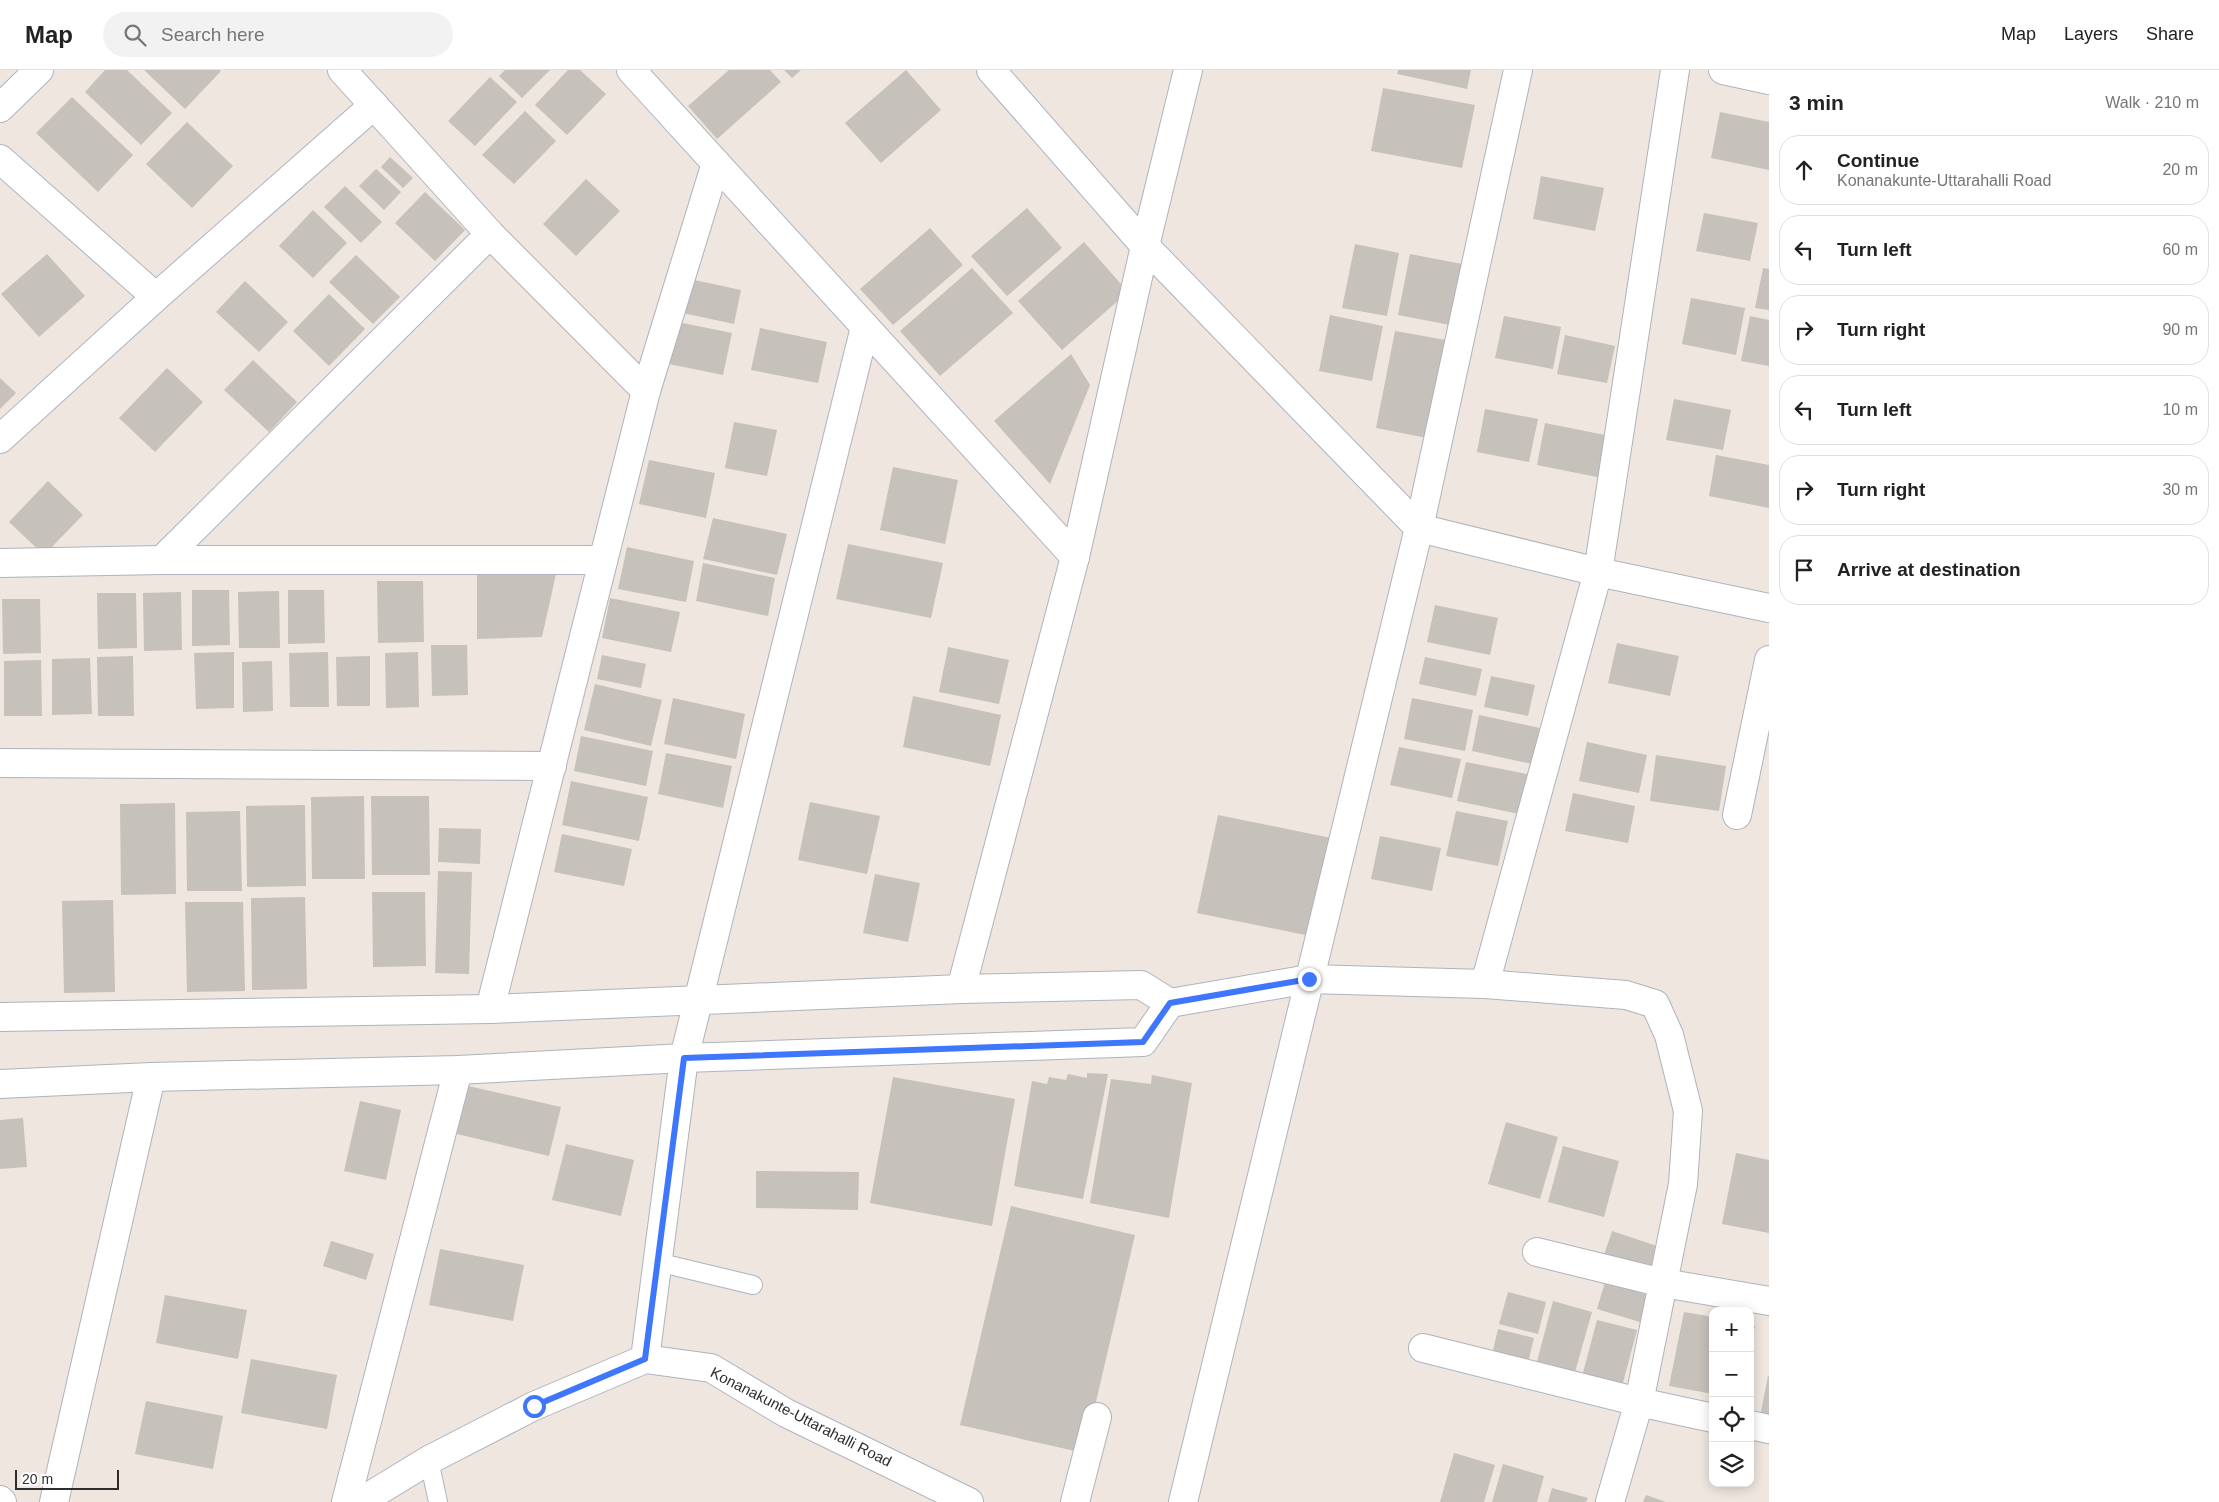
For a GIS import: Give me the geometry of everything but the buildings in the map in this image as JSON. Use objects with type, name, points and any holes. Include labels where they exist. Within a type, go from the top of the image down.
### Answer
[{"type":"street","points":[[0,108],[39,70]]},
{"type":"street","points":[[342,70],[490,234],[646,391]]},
{"type":"street","points":[[632,70],[1075,556]]},
{"type":"street","points":[[991,70],[1145,246],[1419,528],[1598,572],[1769,608]]},
{"type":"street","points":[[960,989],[1075,556],[1145,246],[1188,70]]},
{"type":"street","points":[[1183,1502],[1419,528],[1518,70]]},
{"type":"street","points":[[1485,984],[1598,572],[1675,70]]},
{"type":"street","points":[[1723,70],[1769,80]]},
{"type":"street","points":[[0,439],[156,297],[374,105]]},
{"type":"street","points":[[0,159],[156,297]]},
{"type":"street","points":[[490,1010],[646,391],[716,163]]},
{"type":"street","points":[[162,560],[490,234]]},
{"type":"street","points":[[360,1502],[429,1460],[534,1406],[645,1359],[684,1058],[866,327]]},
{"type":"street","points":[[0,563],[162,560],[603,560]]},
{"type":"street","points":[[1737,815],[1769,660]]},
{"type":"street","points":[[0,763],[552,766]]},
{"type":"street","points":[[0,1018],[490,1010],[960,989],[1141,985],[1170,1003],[1309,979],[1485,984],[1626,994],[1655,1004],[1669,1035],[1688,1111],[1683,1184],[1639,1402],[1610,1502]]},
{"type":"street","points":[[0,1084],[151,1077],[458,1070],[684,1058],[1143,1042],[1170,1003]]},
{"type":"street","points":[[346,1502],[458,1070]]},
{"type":"street","points":[[54,1502],[151,1077]]},
{"type":"street","points":[[1537,1252],[1663,1283],[1769,1301]]},
{"type":"street","points":[[1423,1348],[1639,1402],[1709,1417]]},
{"type":"street","name":"Konanakunte-Uttarahalli Road","points":[[645,1359],[711,1368],[786,1412],[969,1502]]},
{"type":"street","points":[[1075,1502],[1097,1416]]},
{"type":"street","points":[[1754,1426],[1769,1429]]},
{"type":"lane","points":[[657,1262],[753,1285]]},
{"type":"lane","points":[[429,1460],[438,1502]]},
{"type":"route","points":[[534,1406],[645,1359],[684,1058],[1143,1042],[1170,1003],[1309,979]]}]
